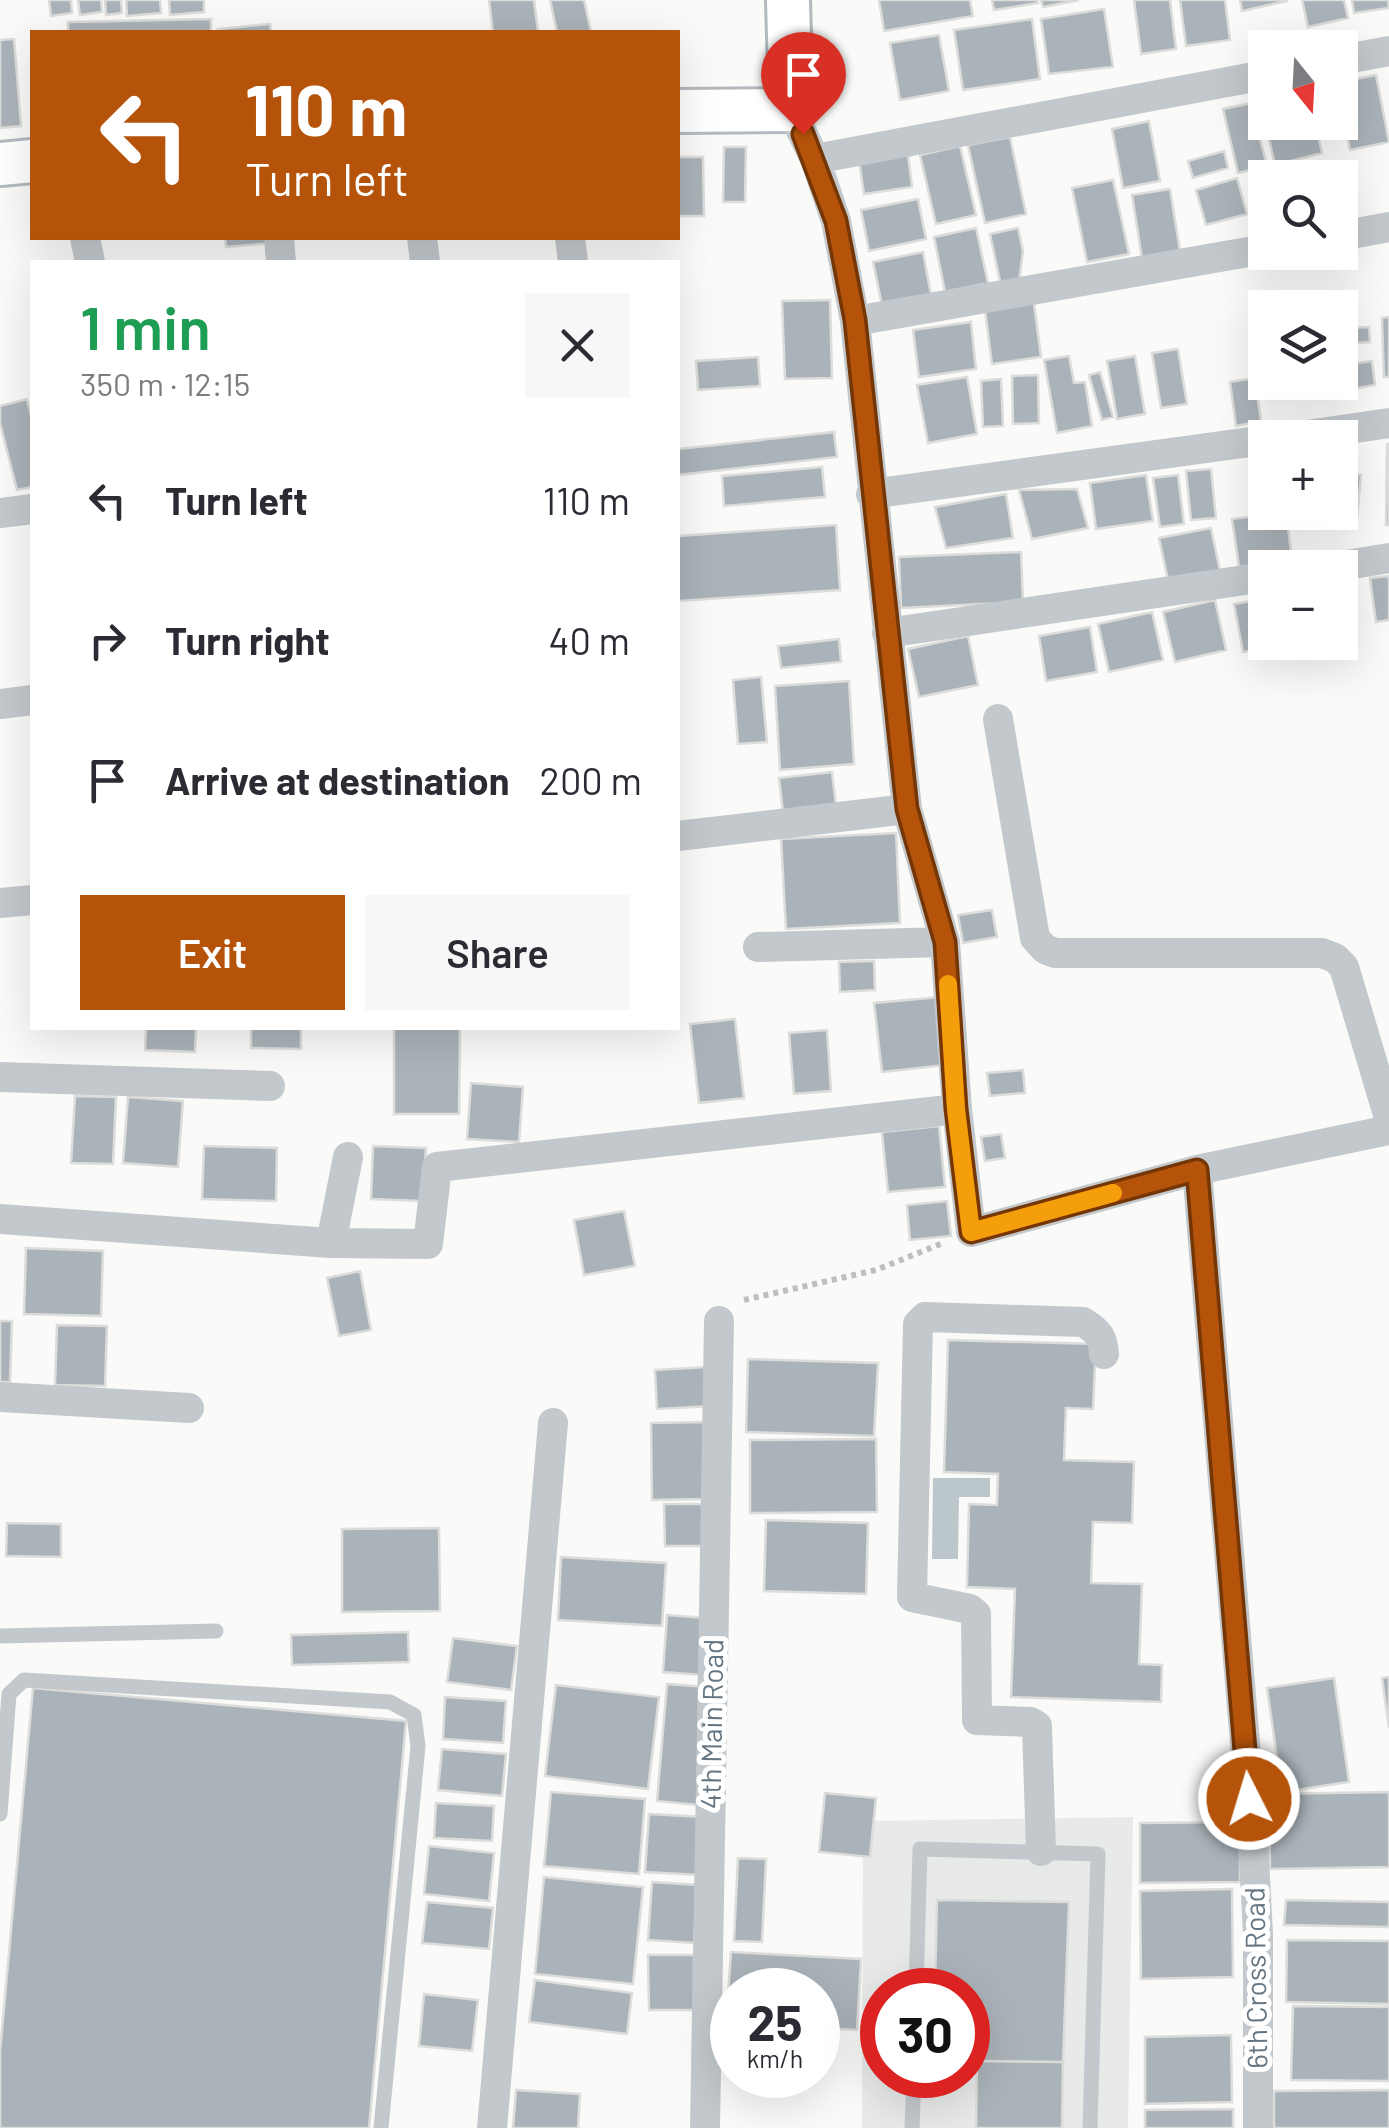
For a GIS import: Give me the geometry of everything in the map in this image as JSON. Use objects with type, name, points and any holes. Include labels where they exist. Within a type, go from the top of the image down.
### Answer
[{"type":"street","points":[[788,0],[790,110],[815,160],[836,221],[855,320],[907,809],[945,942],[956,1109],[971,1232],[1197,1170],[1389,1130]]},
{"type":"street","points":[[1358,57],[1389,51]]},
{"type":"street","points":[[815,160],[1248,77]]},
{"type":"street","points":[[680,110],[790,110]]},
{"type":"street","points":[[0,164],[30,161]]},
{"type":"street","points":[[1358,233],[1389,227]]},
{"type":"street","points":[[855,320],[1248,252]]},
{"type":"street","points":[[1358,428],[1389,424]]},
{"type":"street","points":[[871,494],[1248,442]]},
{"type":"street","points":[[0,513],[30,509]]},
{"type":"street","points":[[1358,563],[1389,558]]},
{"type":"street","points":[[887,632],[1248,579]]},
{"type":"street","points":[[0,704],[30,700]]},
{"type":"street","points":[[998,720],[1035,938],[1045,949],[1055,953],[1322,953],[1336,958],[1344,967],[1389,1118]]},
{"type":"street","points":[[680,836],[907,809]]},
{"type":"street","points":[[0,903],[30,900]]},
{"type":"street","points":[[758,947],[945,942]]},
{"type":"street","points":[[0,1076],[270,1086]]},
{"type":"street","points":[[0,1219],[331,1243],[428,1244],[438,1167],[956,1109]]},
{"type":"street","points":[[331,1243],[348,1157]]},
{"type":"street","name":"6th Cross Road","points":[[1197,1170],[1255,1877],[1258,2128]]},
{"type":"street","points":[[1040,1850],[1037,1726],[1032,1722],[977,1720],[976,1614],[970,1608],[912,1597],[918,1324],[925,1317],[1083,1322],[1103,1339],[1104,1354]]},
{"type":"street","name":"4th Main Road","points":[[705,2128],[719,1321]]},
{"type":"street","points":[[0,1397],[189,1408]]},
{"type":"street","points":[[492,2128],[553,1423]]},
{"type":"lane","points":[[0,1636],[216,1632]]},
{"type":"lane","points":[[0,1814],[9,1694],[24,1680],[390,1702],[414,1715],[418,1746],[381,2128]]},
{"type":"lane","points":[[917,1968],[920,1849],[1098,1854],[1090,2128]]},
{"type":"lane","points":[[912,2128],[913,2098]]},
{"type":"path","points":[[719,1321],[726,1305],[876,1270],[971,1232]]},
{"type":"shaded area","points":[[933,1478],[990,1478],[990,1497],[959,1497],[958,1559],[932,1559]]},
{"type":"shaded area","points":[[1133,1817],[1128,2128],[862,2128],[862,2098],[990,2098],[990,1968],[863,1968],[863,1821]]},
{"type":"building","points":[[49,0],[71,0],[72,13],[51,16]]},
{"type":"building","points":[[78,0],[101,0],[102,12],[80,15]]},
{"type":"building","points":[[105,0],[121,0],[122,13],[106,15]]},
{"type":"building","points":[[126,0],[160,0],[161,13],[127,16]]},
{"type":"building","points":[[169,0],[204,0],[204,12],[170,15]]},
{"type":"building","points":[[489,0],[534,0],[538,30],[493,30]]},
{"type":"building","points":[[550,0],[584,0],[591,30],[557,30]]},
{"type":"building","points":[[879,0],[970,0],[973,16],[884,31]]},
{"type":"building","points":[[992,0],[1037,0],[1038,3],[994,10]]},
{"type":"building","points":[[1041,0],[1079,0],[1043,7]]},
{"type":"building","points":[[1134,0],[1170,0],[1176,49],[1141,54]]},
{"type":"building","points":[[1180,0],[1225,0],[1230,40],[1186,46]]},
{"type":"building","points":[[1240,0],[1287,0],[1287,1],[1242,11]]},
{"type":"building","points":[[1302,0],[1344,0],[1348,18],[1308,27]]},
{"type":"building","points":[[1352,0],[1388,0],[1389,8],[1354,13]]},
{"type":"building","points":[[1104,9],[1113,67],[1049,74],[1041,19]]},
{"type":"building","points":[[211,19],[211,30],[68,30],[68,22]]},
{"type":"building","points":[[1032,19],[1040,79],[963,90],[954,30]]},
{"type":"building","points":[[270,24],[271,30],[218,30]]},
{"type":"building","points":[[939,35],[949,91],[900,100],[890,43]]},
{"type":"building","points":[[14,39],[21,126],[0,128],[0,40]]},
{"type":"building","points":[[1376,75],[1389,142],[1350,150],[1348,140],[1358,140],[1358,78]]},
{"type":"building","points":[[1248,104],[1248,140],[1260,140],[1265,160],[1248,160],[1248,171],[1238,173],[1223,109]]},
{"type":"building","points":[[1149,121],[1160,181],[1123,188],[1112,129]]},
{"type":"building","points":[[1010,137],[1026,214],[985,223],[968,145]]},
{"type":"building","points":[[1269,140],[1319,140],[1322,153],[1274,160]]},
{"type":"building","points":[[960,146],[976,215],[936,224],[920,155]]},
{"type":"building","points":[[724,147],[746,147],[745,202],[723,202]]},
{"type":"building","points":[[1224,151],[1228,168],[1193,178],[1188,161]]},
{"type":"building","points":[[908,155],[912,187],[864,194],[859,161]]},
{"type":"building","points":[[680,157],[703,157],[704,216],[680,216]]},
{"type":"building","points":[[1237,178],[1247,214],[1206,225],[1196,190]]},
{"type":"building","points":[[1113,180],[1129,254],[1087,262],[1072,188]]},
{"type":"building","points":[[1170,189],[1180,251],[1142,258],[1132,195]]},
{"type":"building","points":[[918,199],[926,239],[869,251],[861,210]]},
{"type":"building","points":[[976,228],[988,283],[945,292],[934,237]]},
{"type":"building","points":[[1018,228],[1023,251],[1019,282],[1001,286],[990,234]]},
{"type":"building","points":[[225,240],[273,243],[226,247]]},
{"type":"building","points":[[923,252],[931,295],[882,305],[873,262]]},
{"type":"building","points":[[830,300],[832,378],[785,379],[782,301]]},
{"type":"building","points":[[1034,303],[1041,357],[992,364],[985,310]]},
{"type":"building","points":[[1389,317],[1389,377],[1384,377],[1382,318]]},
{"type":"building","points":[[971,322],[976,369],[919,377],[913,330]]},
{"type":"building","points":[[1358,327],[1369,327],[1370,342],[1358,343]]},
{"type":"building","points":[[1178,349],[1187,404],[1161,408],[1152,353]]},
{"type":"building","points":[[1069,356],[1074,383],[1085,382],[1092,426],[1057,433],[1044,360]]},
{"type":"building","points":[[1135,356],[1145,414],[1117,419],[1107,361]]},
{"type":"building","points":[[758,357],[760,386],[698,390],[696,361]]},
{"type":"building","points":[[1372,361],[1375,385],[1358,388],[1358,363]]},
{"type":"building","points":[[1100,372],[1113,417],[1102,420],[1089,375]]},
{"type":"building","points":[[1038,375],[1039,423],[1013,424],[1012,376]]},
{"type":"building","points":[[967,377],[977,434],[928,443],[917,385]]},
{"type":"building","points":[[1001,379],[1003,426],[983,427],[981,381]]},
{"type":"building","points":[[1248,379],[1248,400],[1258,400],[1261,420],[1248,420],[1248,424],[1236,426],[1230,382]]},
{"type":"building","points":[[27,399],[30,487],[17,490],[0,423],[0,406]]},
{"type":"building","points":[[834,432],[837,457],[680,475],[680,449]]},
{"type":"building","points":[[1389,444],[1389,525],[1386,525]]},
{"type":"building","points":[[822,467],[825,497],[724,506],[722,476]]},
{"type":"building","points":[[1211,469],[1216,518],[1191,520],[1186,471]]},
{"type":"building","points":[[1146,475],[1153,521],[1096,529],[1090,483]]},
{"type":"building","points":[[1178,475],[1184,524],[1160,527],[1153,478]]},
{"type":"building","points":[[1077,489],[1088,528],[1032,539],[1019,490]]},
{"type":"building","points":[[1006,494],[1013,538],[946,548],[935,507]]},
{"type":"building","points":[[1248,517],[1248,530],[1288,530],[1291,550],[1248,550],[1248,566],[1239,567],[1232,519]]},
{"type":"building","points":[[836,525],[840,590],[680,601],[680,536]]},
{"type":"building","points":[[1211,528],[1220,571],[1168,580],[1159,538]]},
{"type":"building","points":[[1021,552],[1023,602],[901,608],[899,557]]},
{"type":"building","points":[[1389,576],[1389,620],[1376,622],[1370,578]]},
{"type":"building","points":[[1215,600],[1226,650],[1175,662],[1163,612]]},
{"type":"building","points":[[1248,602],[1248,651],[1243,652],[1234,604]]},
{"type":"building","points":[[1152,612],[1163,660],[1109,672],[1098,624]]},
{"type":"building","points":[[1090,627],[1097,672],[1046,681],[1039,636]]},
{"type":"building","points":[[968,636],[978,685],[919,697],[908,649]]},
{"type":"building","points":[[839,639],[841,662],[781,668],[778,646]]},
{"type":"building","points":[[761,677],[767,742],[738,744],[733,680]]},
{"type":"building","points":[[849,681],[854,764],[780,770],[775,686]]},
{"type":"building","points":[[832,772],[836,806],[783,812],[779,778]]},
{"type":"building","points":[[896,833],[900,923],[786,929],[781,839]]},
{"type":"building","points":[[992,910],[997,937],[963,943],[958,915]]},
{"type":"building","points":[[874,961],[875,990],[840,992],[839,962]]},
{"type":"building","points":[[940,997],[946,1065],[882,1072],[874,1003]]},
{"type":"building","points":[[735,1019],[744,1098],[699,1103],[690,1024]]},
{"type":"building","points":[[146,1030],[196,1030],[195,1052],[145,1050]]},
{"type":"building","points":[[251,1030],[301,1030],[301,1049],[251,1048]]},
{"type":"building","points":[[394,1030],[460,1030],[459,1114],[394,1114]]},
{"type":"building","points":[[827,1030],[831,1091],[794,1094],[789,1033]]},
{"type":"building","points":[[1023,1070],[1025,1093],[990,1096],[987,1073]]},
{"type":"building","points":[[471,1083],[523,1087],[519,1142],[467,1139]]},
{"type":"building","points":[[75,1096],[116,1097],[113,1164],[71,1163]]},
{"type":"building","points":[[128,1097],[183,1101],[178,1167],[123,1163]]},
{"type":"building","points":[[939,1126],[945,1187],[888,1192],[882,1132]]},
{"type":"building","points":[[1001,1134],[1005,1158],[985,1161],[981,1137]]},
{"type":"building","points":[[204,1146],[277,1148],[276,1201],[202,1199]]},
{"type":"building","points":[[373,1146],[426,1148],[423,1201],[371,1199]]},
{"type":"building","points":[[947,1201],[951,1236],[910,1240],[907,1205]]},
{"type":"building","points":[[624,1211],[635,1266],[584,1275],[574,1220]]},
{"type":"building","points":[[26,1248],[103,1251],[101,1316],[24,1314]]},
{"type":"building","points":[[360,1271],[371,1330],[339,1336],[327,1278]]},
{"type":"building","points":[[0,1321],[12,1321],[10,1382],[0,1382]]},
{"type":"building","points":[[57,1325],[107,1326],[105,1386],[55,1385]]},
{"type":"building","points":[[948,1340],[1096,1344],[1093,1409],[1066,1408],[1064,1460],[1134,1462],[1132,1523],[1093,1522],[1091,1583],[1142,1584],[1139,1664],[1162,1665],[1161,1702],[1011,1697],[1015,1589],[967,1587],[969,1504],[997,1505],[998,1474],[944,1472]]},
{"type":"building","points":[[748,1359],[878,1363],[874,1436],[746,1432]]},
{"type":"building","points":[[708,1367],[711,1406],[657,1409],[655,1370]]},
{"type":"building","points":[[704,1422],[705,1499],[652,1500],[651,1423]]},
{"type":"building","points":[[876,1439],[877,1512],[750,1513],[750,1440]]},
{"type":"building","points":[[664,1504],[704,1504],[705,1546],[665,1546]]},
{"type":"building","points":[[766,1520],[868,1523],[866,1594],[764,1591]]},
{"type":"building","points":[[7,1523],[61,1524],[61,1557],[6,1556]]},
{"type":"building","points":[[439,1528],[440,1611],[342,1612],[342,1529]]},
{"type":"building","points":[[561,1557],[666,1563],[662,1626],[558,1620]]},
{"type":"building","points":[[667,1615],[706,1618],[702,1675],[663,1672]]},
{"type":"building","points":[[408,1632],[409,1662],[292,1665],[291,1635]]},
{"type":"building","points":[[453,1638],[517,1646],[511,1690],[447,1682]]},
{"type":"building","points":[[1389,1677],[1389,1728],[1382,1678]]},
{"type":"building","points":[[1334,1678],[1349,1782],[1282,1792],[1267,1688]]},
{"type":"building","points":[[667,1684],[708,1687],[697,1805],[657,1801]]},
{"type":"building","points":[[556,1685],[659,1697],[648,1789],[545,1776]]},
{"type":"building","points":[[33,1688],[406,1721],[369,2128],[0,2128],[0,2052]]},
{"type":"building","points":[[445,1697],[506,1701],[503,1743],[443,1739]]},
{"type":"building","points":[[442,1749],[506,1754],[502,1796],[438,1790]]},
{"type":"building","points":[[551,1792],[645,1799],[639,1874],[544,1866]]},
{"type":"building","points":[[1389,1792],[1389,1867],[1270,1869],[1269,1794]]},
{"type":"building","points":[[825,1793],[876,1798],[870,1857],[819,1852]]},
{"type":"building","points":[[436,1803],[494,1806],[492,1841],[434,1838]]},
{"type":"building","points":[[649,1814],[704,1817],[700,1875],[645,1872]]},
{"type":"building","points":[[1240,1822],[1240,1882],[1140,1883],[1140,1823]]},
{"type":"building","points":[[429,1846],[494,1853],[489,1901],[424,1894]]},
{"type":"building","points":[[738,1858],[766,1859],[762,1942],[734,1941]]},
{"type":"building","points":[[544,1877],[643,1887],[633,1984],[535,1974]]},
{"type":"building","points":[[652,1882],[698,1885],[694,1943],[648,1940]]},
{"type":"building","points":[[1232,1889],[1233,1977],[1141,1979],[1140,1891]]},
{"type":"building","points":[[937,1900],[1069,1902],[1063,2062],[990,2061],[990,1968],[935,1968]]},
{"type":"building","points":[[1286,1900],[1389,1902],[1389,1927],[1284,1925]]},
{"type":"building","points":[[427,1902],[493,1908],[489,1949],[422,1943]]},
{"type":"building","points":[[1287,1940],[1389,1941],[1389,2004],[1286,2002]]},
{"type":"building","points":[[731,1952],[861,1959],[857,2030],[840,2029],[840,1968],[730,1968]]},
{"type":"building","points":[[648,1955],[694,1955],[694,2010],[649,2010]]},
{"type":"building","points":[[535,1980],[632,1993],[627,2034],[529,2022]]},
{"type":"building","points":[[424,1994],[478,2000],[472,2051],[419,2046]]},
{"type":"building","points":[[1293,2006],[1389,2007],[1389,2081],[1291,2080]]},
{"type":"building","points":[[1231,2035],[1232,2102],[1145,2104],[1145,2037]]},
{"type":"building","points":[[990,2061],[1063,2062],[1062,2128],[976,2128],[976,2098],[990,2098]]},
{"type":"building","points":[[516,2090],[580,2094],[578,2128],[513,2128]]},
{"type":"building","points":[[1389,2090],[1389,2128],[1274,2128],[1274,2091]]},
{"type":"building","points":[[1233,2109],[1233,2128],[1145,2128],[1145,2110]]},
{"type":"slow traffic","points":[[948,984],[956,1109],[971,1232],[1113,1193]]},
{"type":"route","points":[[803,134],[836,221],[855,320],[907,809],[945,942],[956,1109],[971,1232],[1197,1170],[1249,1799]]}]
